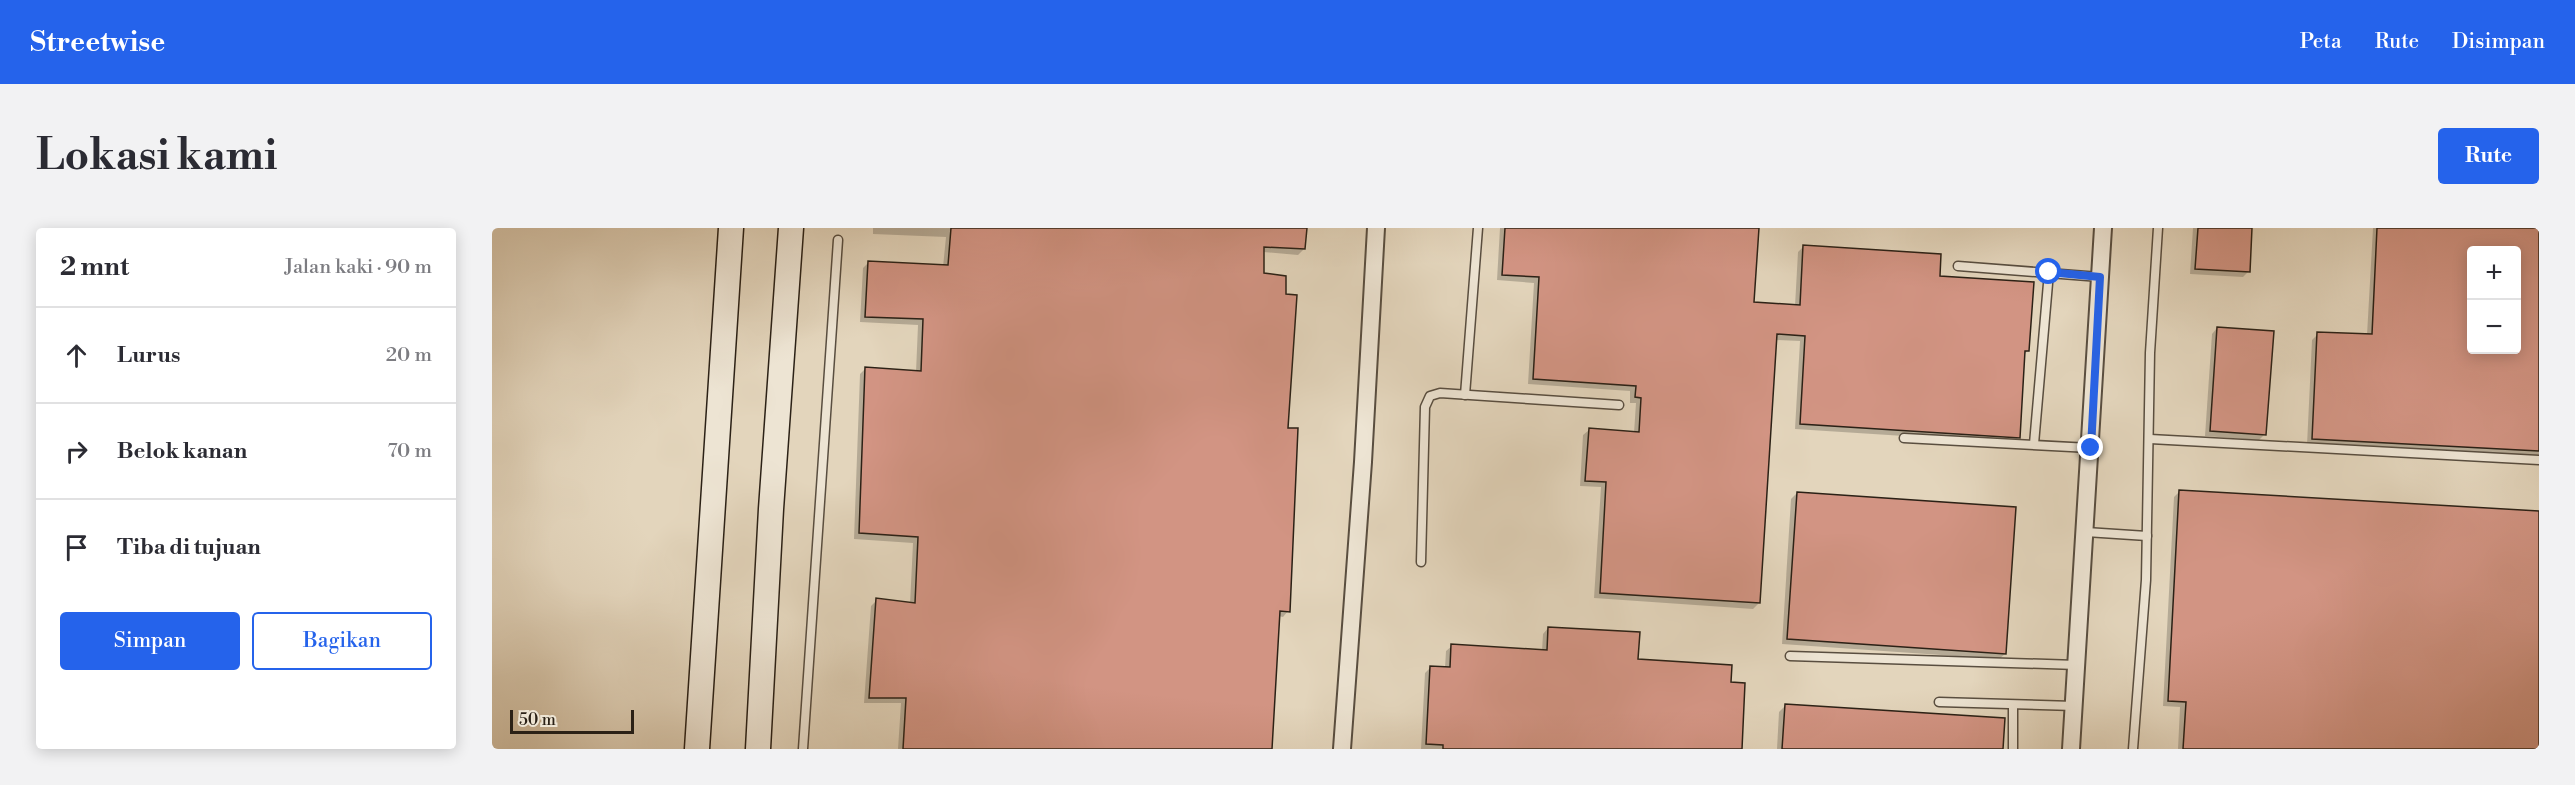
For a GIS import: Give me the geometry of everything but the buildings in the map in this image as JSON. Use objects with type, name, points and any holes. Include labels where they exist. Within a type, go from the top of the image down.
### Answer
[{"type":"street","points":[[697,749],[731,228]]},
{"type":"street","points":[[758,749],[771,509],[791,228]]},
{"type":"street","points":[[1342,749],[1363,462],[1376,228]]},
{"type":"street","points":[[2071,749],[2103,228]]},
{"type":"lane","points":[[1465,395],[1478,228]]},
{"type":"lane","points":[[2133,749],[2147,536],[2150,353],[2158,228]]},
{"type":"lane","points":[[803,749],[838,240]]},
{"type":"lane","points":[[1958,266],[2100,277]]},
{"type":"lane","points":[[2034,444],[2049,272]]},
{"type":"lane","points":[[1421,562],[1425,407],[1430,396],[1440,393],[1618,405]]},
{"type":"lane","points":[[1904,438],[2091,448]]},
{"type":"lane","points":[[2150,439],[2539,460]]},
{"type":"lane","points":[[2086,532],[2147,536]]},
{"type":"lane","points":[[1790,656],[2077,665]]},
{"type":"lane","points":[[1939,702],[2074,706]]},
{"type":"lane","points":[[2013,705],[2013,749]]},
{"type":"route","points":[[2049,272],[2100,277],[2091,448]]}]
